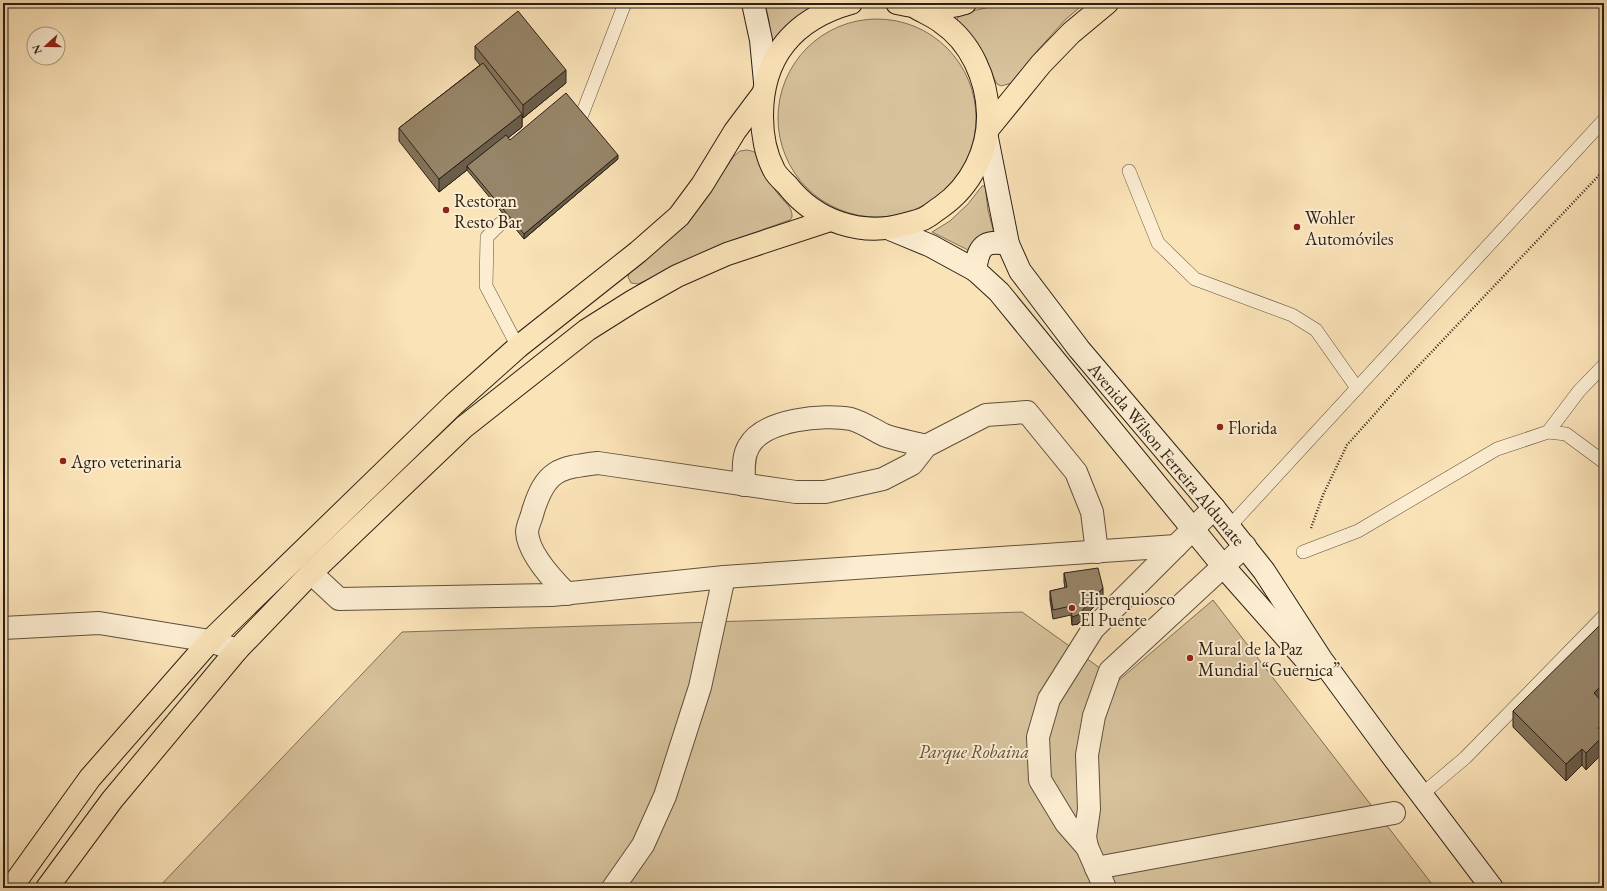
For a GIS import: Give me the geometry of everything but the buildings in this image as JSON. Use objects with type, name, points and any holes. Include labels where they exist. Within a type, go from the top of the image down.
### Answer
[{"type":"highway","points":[[11,888],[90,778],[210,641],[452,404],[518,347],[638,252],[679,216],[702,185],[763,89],[775,58],[790,38],[809,20],[832,8],[851,3]]},
{"type":"highway","points":[[906,5],[934,7],[965,3]]},
{"type":"highway","points":[[763,89],[762,133],[774,170],[798,200],[830,220],[860,229],[890,228],[924,219],[953,199],[975,171],[988,134],[1051,54],[1071,33],[1107,3]]},
{"type":"highway","points":[[906,5],[941,22],[964,43],[980,69],[988,99],[988,134]]},
{"type":"highway","points":[[47,888],[112,800],[237,650],[310,573],[464,427],[587,330],[677,276],[720,257],[830,220]]},
{"type":"street","points":[[752,3],[761,40],[763,89]]},
{"type":"street","name":"Avenida Wilson Ferreira Aldunate","points":[[988,134],[1008,244],[1020,271],[1079,349],[1214,508],[1264,571],[1321,659],[1421,795],[1492,888]]},
{"type":"street","name":"Avenida Wilson Ferreira Aldunate","points":[[890,228],[931,246],[975,270],[999,292],[1223,566],[1390,753]]},
{"type":"street","points":[[975,270],[978,253],[983,246],[994,242],[1008,244]]},
{"type":"street","points":[[567,594],[550,577],[535,554],[527,532],[537,500],[551,476],[569,466],[598,463],[796,492],[825,492],[883,479],[912,464],[926,446],[986,416],[1027,412],[1076,472],[1092,512],[1097,552]]},
{"type":"street","points":[[744,484],[745,457],[749,445],[759,435],[791,420],[828,418],[852,419],[886,436],[926,446]]},
{"type":"street","points":[[1087,847],[1066,823],[1040,780],[1038,737],[1049,699],[1093,629],[1214,508]]},
{"type":"street","points":[[310,573],[339,599],[567,594],[724,577],[1176,546]]},
{"type":"street","points":[[1106,888],[1087,847],[1085,837],[1089,809],[1087,755],[1094,716],[1110,671],[1244,546]]},
{"type":"street","points":[[613,888],[643,845],[665,796],[700,687],[724,577]]},
{"type":"street","points":[[3,628],[100,624],[210,641],[237,650]]},
{"type":"street","points":[[1096,868],[1394,813]]},
{"type":"lane","points":[[572,142],[625,3]]},
{"type":"lane","points":[[1229,527],[1604,120]]},
{"type":"lane","points":[[1129,171],[1158,243],[1195,279],[1292,315],[1316,330],[1357,388]]},
{"type":"lane","points":[[518,347],[486,286],[487,237],[530,194]]},
{"type":"lane","points":[[1548,432],[1578,391],[1604,365]]},
{"type":"lane","points":[[1303,552],[1358,531],[1497,449],[1548,432],[1566,434],[1604,462]]},
{"type":"lane","points":[[1421,795],[1465,758],[1604,616]]},
{"type":"path","points":[[1303,552],[1323,495],[1347,445],[1406,379],[1604,170]]},
{"type":"green space","points":[[765,3],[818,3],[818,5],[771,49],[769,21]]},
{"type":"green space","points":[[1007,3],[1085,3],[1065,20],[1037,51],[1012,83],[1001,86],[997,84],[988,66],[956,23],[959,14]]},
{"type":"green space","points":[[877,19],[896,21],[915,27],[932,36],[947,48],[959,63],[968,80],[974,99],[976,118],[974,137],[968,156],[959,173],[947,188],[932,200],[915,209],[896,215],[877,217],[858,215],[839,209],[822,200],[807,188],[795,173],[786,156],[780,137],[778,118],[780,99],[786,80],[795,63],[807,48],[822,36],[839,27],[858,21]]},
{"type":"green space","points":[[740,151],[753,151],[763,164],[769,180],[791,210],[792,217],[790,220],[733,240],[638,284],[631,283],[628,277],[630,271],[689,220],[734,156]]},
{"type":"green space","points":[[982,186],[985,186],[988,210],[994,233],[970,251],[932,232],[950,221],[968,204]]},
{"type":"green space","name":"Parque Robaina","points":[[1213,600],[1435,888],[158,888],[402,632],[1022,612],[1118,681]]},
{"type":"place","name":"Restoran Resto Bar","points":[[446,210]]},
{"type":"place","name":"Wohler Automóviles","points":[[1297,227]]},
{"type":"place","name":"Florida","points":[[1220,427]]},
{"type":"place","name":"Agro veterinaria","points":[[63,461]]},
{"type":"place","name":"Hiperquiosco El Puente","points":[[1072,608]]},
{"type":"place","name":"Mural de la Paz Mundial “Guernica”","points":[[1190,658]]}]
